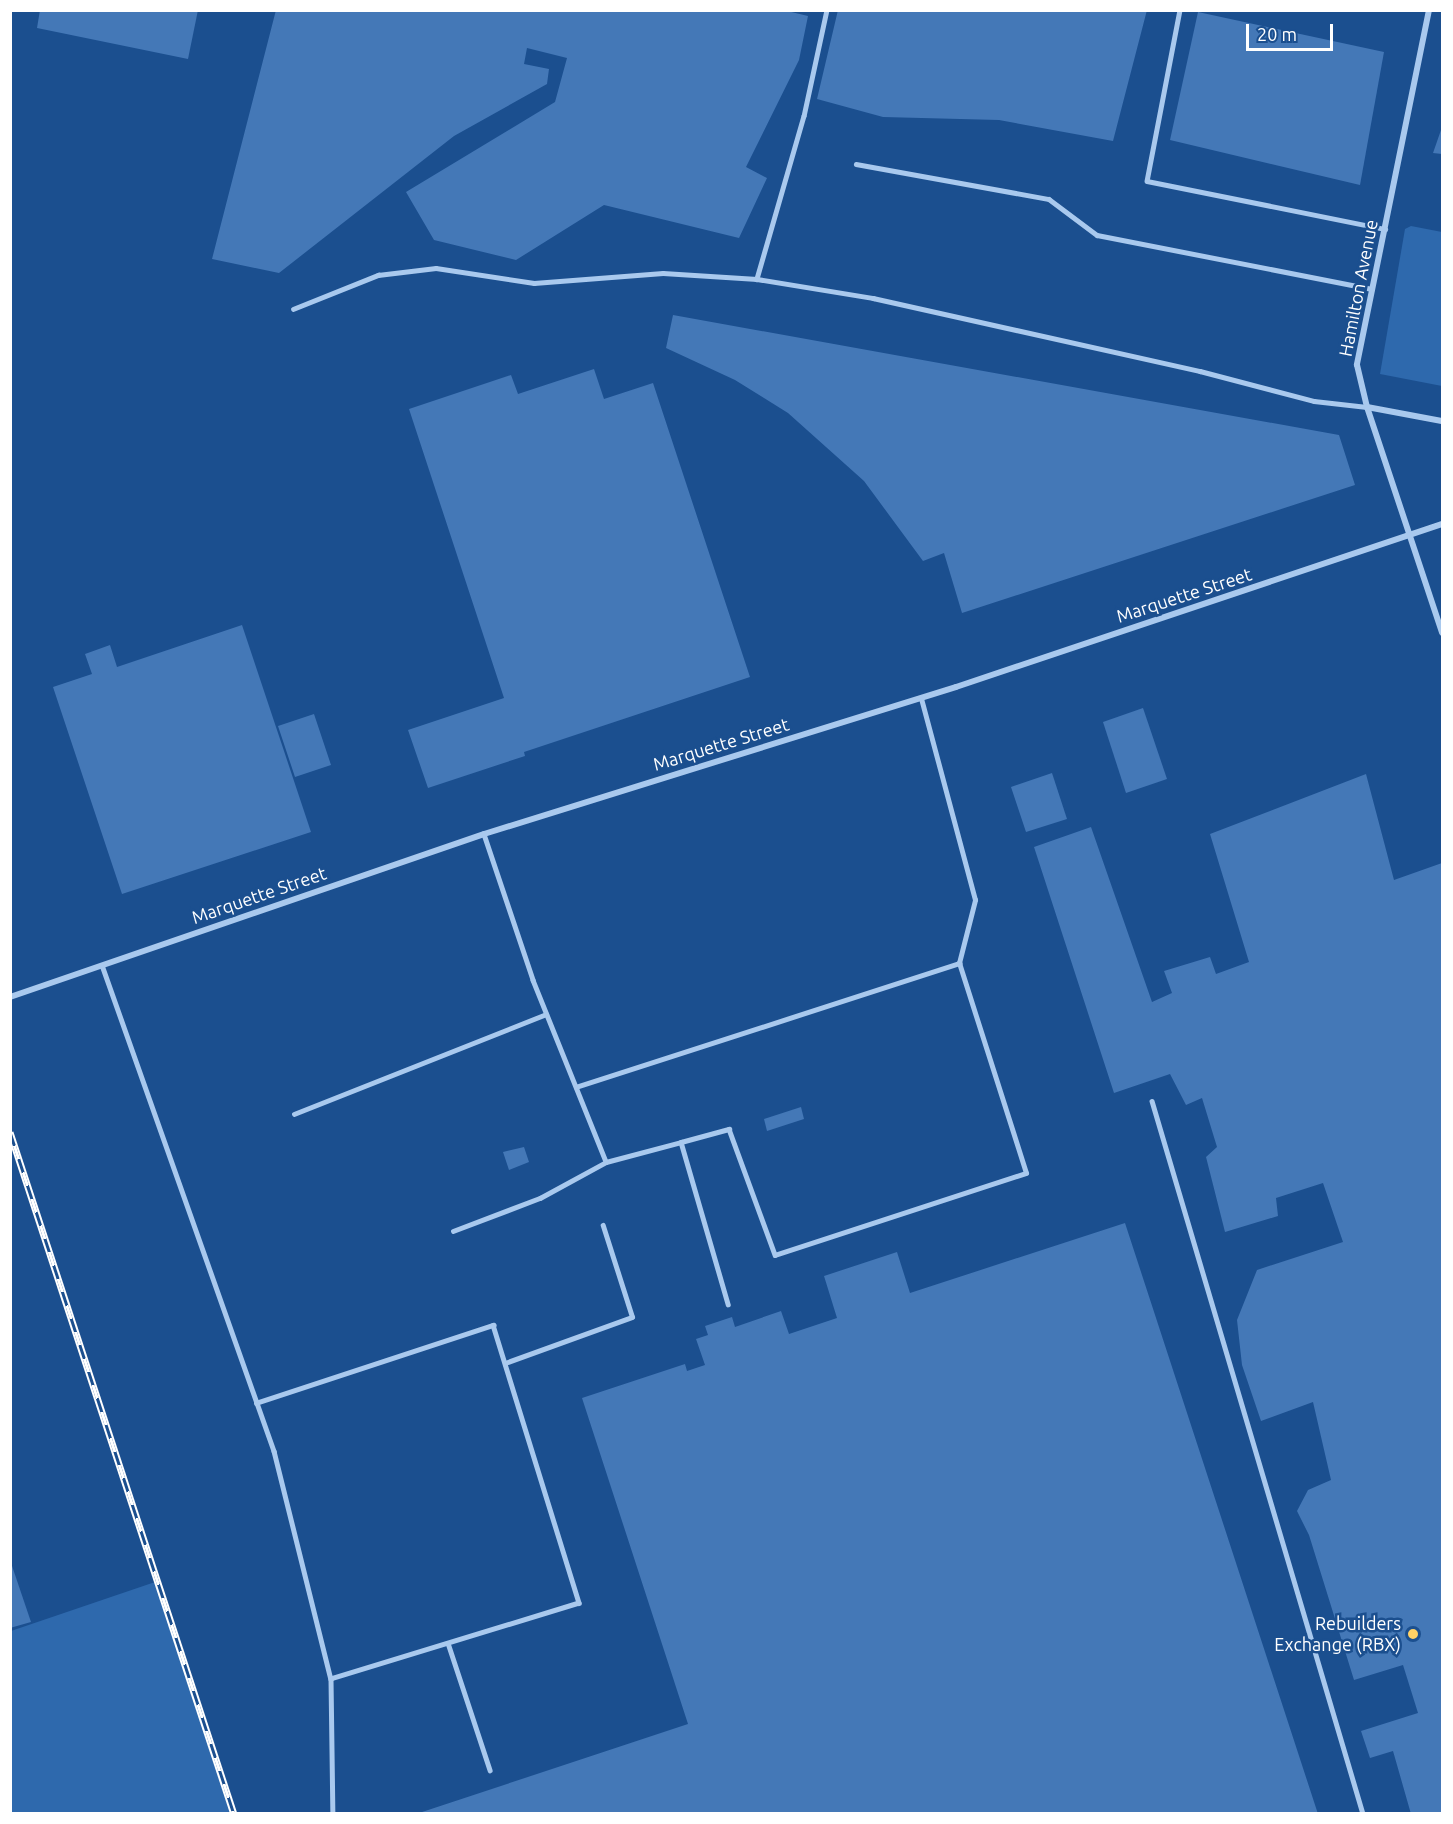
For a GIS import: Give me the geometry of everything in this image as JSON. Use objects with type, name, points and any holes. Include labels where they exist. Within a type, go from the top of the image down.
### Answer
[{"type":"street","name":"Hamilton Avenue","points":[[1429,10],[1357,365],[1366,407],[1443,633]]},
{"type":"street","points":[[1366,407],[1443,421]]},
{"type":"street","name":"Marquette Street","points":[[10,997],[484,834],[921,698],[1443,524]]},
{"type":"lane","points":[[757,279],[804,116],[827,10]]},
{"type":"lane","points":[[1180,10],[1147,181],[1385,230]]},
{"type":"lane","points":[[856,164],[1049,199],[1097,235],[1372,290]]},
{"type":"lane","points":[[293,309],[378,275],[436,268],[534,283],[663,273],[757,279],[873,298],[1200,371],[1314,401],[1366,407]]},
{"type":"lane","points":[[453,1231],[540,1198],[606,1162],[729,1129],[775,1255],[1026,1173],[959,963],[975,900],[921,698]]},
{"type":"lane","points":[[484,834],[546,1014],[606,1162]]},
{"type":"lane","points":[[576,1087],[959,963]]},
{"type":"lane","points":[[102,965],[274,1451],[331,1679],[333,1814]]},
{"type":"lane","points":[[294,1114],[546,1014]]},
{"type":"lane","points":[[1152,1101],[1363,1814]]},
{"type":"lane","points":[[681,1142],[728,1304]]},
{"type":"lane","points":[[505,1363],[632,1317],[603,1227]]},
{"type":"lane","points":[[256,1403],[493,1325],[579,1603],[331,1679]]},
{"type":"lane","points":[[448,1643],[490,1770]]},
{"type":"shaded area","points":[[1411,226],[1442,232],[1442,386],[1380,374],[1405,229]]},
{"type":"shaded area","points":[[158,1581],[234,1813],[11,1813],[11,1631]]},
{"type":"building","points":[[40,10],[198,10],[188,59],[37,28]]},
{"type":"building","points":[[276,10],[783,10],[808,16],[799,60],[746,167],[767,178],[739,238],[604,205],[516,260],[434,240],[406,192],[555,102],[567,58],[527,48],[524,64],[549,69],[547,84],[454,136],[279,273],[212,259]]},
{"type":"building","points":[[838,10],[1147,10],[1113,141],[999,120],[883,117],[817,99]]},
{"type":"building","points":[[1198,12],[1384,52],[1360,185],[1170,140]]},
{"type":"building","points":[[1441,130],[1442,154],[1433,153]]},
{"type":"building","points":[[673,315],[1339,435],[1355,485],[962,613],[944,553],[923,561],[864,481],[788,413],[735,380],[666,348]]},
{"type":"building","points":[[594,369],[604,399],[653,383],[750,677],[524,752],[525,756],[428,788],[408,730],[504,698],[409,409],[511,375],[518,394]]},
{"type":"building","points":[[242,625],[311,832],[122,894],[53,687],[92,674],[85,654],[110,645],[117,667]]},
{"type":"building","points":[[1143,708],[1167,779],[1126,793],[1103,722]]},
{"type":"building","points":[[314,714],[331,765],[295,777],[278,726]]},
{"type":"building","points":[[1052,773],[1067,819],[1026,832],[1011,787]]},
{"type":"building","points":[[1366,774],[1394,880],[1442,863],[1442,1814],[1411,1814],[1393,1751],[1370,1758],[1361,1731],[1418,1713],[1403,1665],[1354,1680],[1309,1535],[1297,1511],[1308,1490],[1331,1480],[1313,1402],[1261,1421],[1242,1365],[1237,1320],[1257,1270],[1343,1242],[1323,1183],[1276,1198],[1278,1216],[1225,1232],[1206,1157],[1217,1147],[1202,1098],[1186,1105],[1170,1074],[1114,1093],[1034,847],[1091,827],[1152,1002],[1172,993],[1164,971],[1210,957],[1216,974],[1249,962],[1210,834]]},
{"type":"building","points":[[801,1107],[804,1119],[767,1131],[764,1119]]},
{"type":"building","points":[[524,1147],[529,1162],[509,1170],[503,1152]]},
{"type":"building","points":[[1125,1223],[1318,1814],[416,1814],[688,1724],[582,1398],[685,1364],[687,1371],[705,1365],[696,1339],[708,1335],[705,1326],[732,1317],[735,1327],[781,1311],[789,1334],[837,1318],[824,1276],[897,1252],[910,1293]]},
{"type":"building","points":[[10,1560],[31,1622],[10,1628]]},
{"type":"railway","points":[[10,1132],[234,1814]]},
{"type":"place","name":"Rebuilders Exchange (RBX)","points":[[1413,1634]]}]
